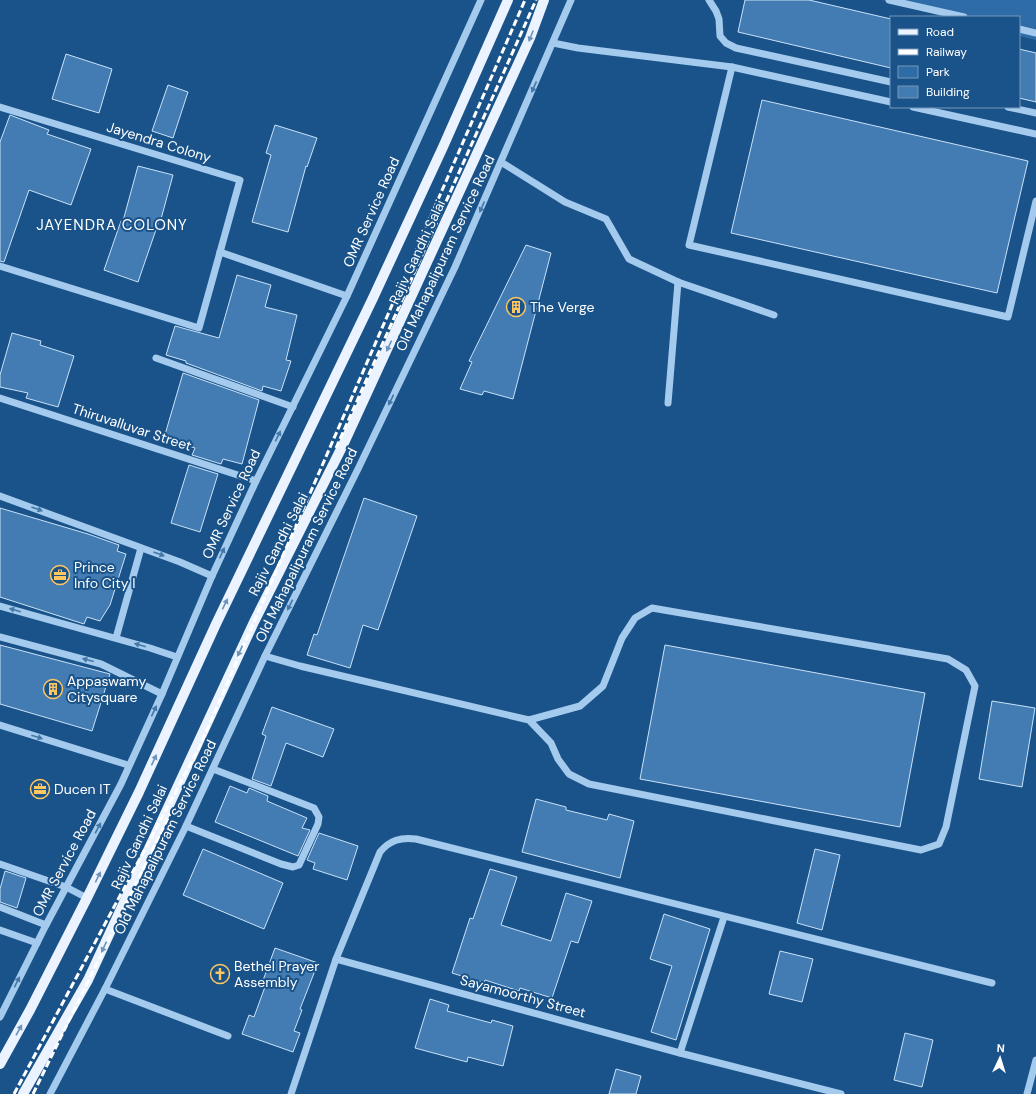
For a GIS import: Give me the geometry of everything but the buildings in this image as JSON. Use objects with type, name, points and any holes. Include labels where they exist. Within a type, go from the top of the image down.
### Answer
[{"type":"main road","name":"Rajiv Gandhi Salai","points":[[0,1064],[30,1010],[88,898],[139,792],[216,624],[374,298],[508,0]]},
{"type":"main road","name":"Rajiv Gandhi Salai","points":[[23,1094],[88,980],[254,622],[344,443],[527,45],[544,0]]},
{"type":"street","name":"OMR Service Road","points":[[0,1017],[46,925],[121,784],[128,765],[162,694],[212,576],[347,296],[480,0]]},
{"type":"street","name":"Old Mahapalipuram Service Road","points":[[50,1094],[105,989],[186,826],[265,656],[358,469],[455,267],[571,0]]},
{"type":"street","points":[[709,0],[718,15],[720,36],[726,43],[736,48],[890,82]]},
{"type":"street","points":[[888,0],[960,16]]},
{"type":"street","points":[[1020,29],[1036,33]]},
{"type":"street","points":[[553,43],[578,48],[732,67],[890,102]]},
{"type":"street","points":[[732,67],[689,245],[1008,317],[1036,201]]},
{"type":"street","name":"Jayendra Colony","points":[[0,107],[240,180],[199,328],[0,266]]},
{"type":"street","points":[[918,108],[1036,134]]},
{"type":"street","points":[[1013,108],[1036,113]]},
{"type":"street","points":[[501,162],[565,202],[606,219],[629,259],[678,282],[774,315]]},
{"type":"street","points":[[220,252],[347,296]]},
{"type":"street","points":[[668,403],[678,282]]},
{"type":"street","points":[[156,358],[293,407]]},
{"type":"street","name":"Thiruvalluvar Street","points":[[0,398],[256,482]]},
{"type":"street","points":[[0,496],[212,576]]},
{"type":"street","points":[[116,638],[141,548]]},
{"type":"street","points":[[0,606],[116,638],[177,657]]},
{"type":"street","points":[[265,656],[300,666],[529,720],[580,706],[603,686],[622,638],[635,618],[652,608],[948,659],[966,670],[975,686],[946,826],[940,844],[921,850],[589,784],[569,774],[558,759],[551,744],[529,720]]},
{"type":"street","points":[[0,637],[101,664],[162,694]]},
{"type":"street","points":[[0,725],[128,765]]},
{"type":"street","points":[[186,826],[281,864],[293,867],[300,865],[318,824],[319,818],[314,808],[213,769]]},
{"type":"street","points":[[291,1094],[336,959],[380,852],[385,846],[397,839],[406,838],[423,841],[992,984]]},
{"type":"street","points":[[0,864],[66,888],[88,898]]},
{"type":"street","points":[[0,907],[46,925]]},
{"type":"street","points":[[680,1053],[724,917]]},
{"type":"street","points":[[0,930],[37,943]]},
{"type":"street","name":"Sayamoorthy Street","points":[[336,959],[680,1053],[841,1094]]},
{"type":"street","points":[[105,989],[228,1036]]},
{"type":"street","points":[[1027,1094],[1036,1060]]},
{"type":"green space","points":[[882,0],[1036,0],[1036,40],[1020,36],[1020,16],[943,16]]},
{"type":"railway","points":[[14,1094],[199,748],[525,0]]},
{"type":"railway","points":[[336,448],[536,0]]},
{"type":"railway","points":[[33,1094],[170,814]]},
{"type":"place","name":"The Verge","points":[[516,307]]},
{"type":"place","name":"Prince Info City I","points":[[60,575]]},
{"type":"place","name":"Appaswamy Citysquare","points":[[53,689]]},
{"type":"place","name":"Ducen IT","points":[[40,789]]},
{"type":"place","name":"Bethel Prayer Assembly","points":[[220,974]]},
{"type":"district","name":"JAYENDRA COLONY","points":[[112,225]]}]
